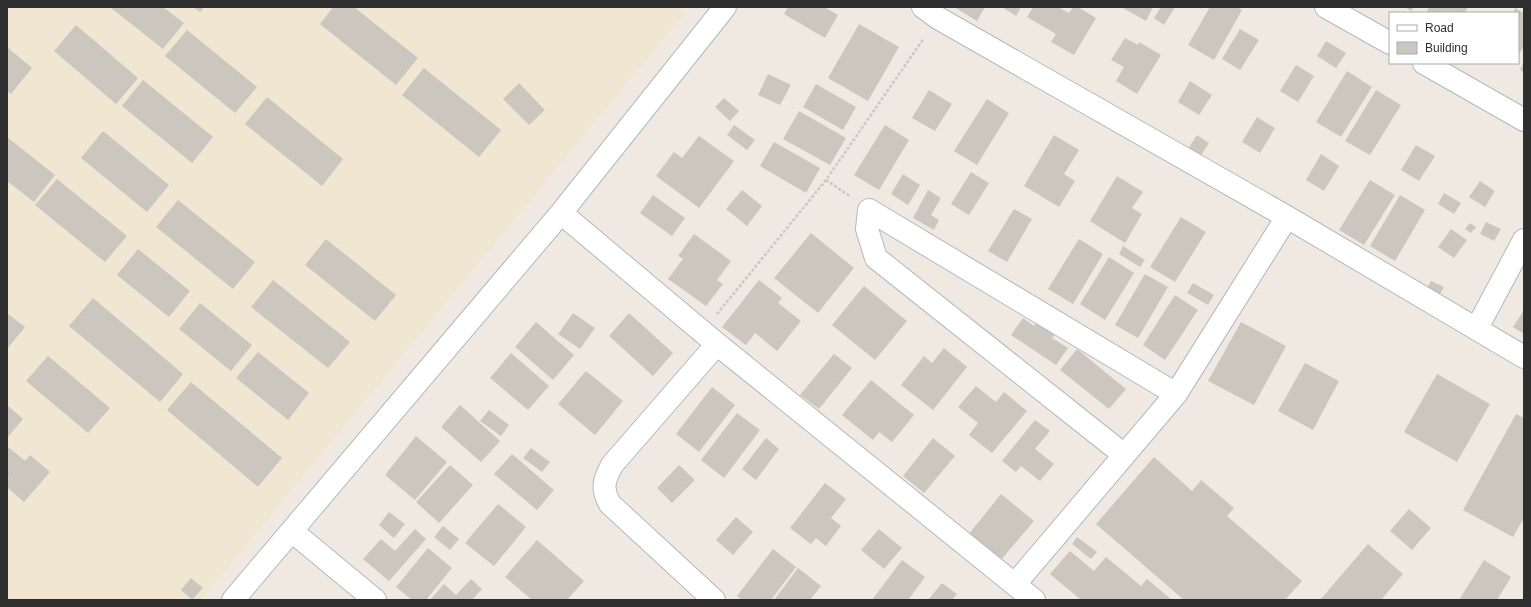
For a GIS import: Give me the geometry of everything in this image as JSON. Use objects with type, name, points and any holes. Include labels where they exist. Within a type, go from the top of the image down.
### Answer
[{"type":"street","points":[[233,600],[293,532],[561,213],[725,7]]},
{"type":"street","points":[[1326,7],[1389,43]]},
{"type":"street","points":[[931,12],[1287,217],[1524,357]]},
{"type":"street","points":[[1426,64],[1524,120]]},
{"type":"street","points":[[1123,454],[876,258],[867,229],[869,210],[1176,394]]},
{"type":"street","points":[[561,213],[710,338],[1034,600]]},
{"type":"street","points":[[1014,584],[1123,454],[1176,394],[1287,217]]},
{"type":"street","points":[[1477,328],[1524,240]]},
{"type":"street","points":[[710,338],[612,465],[605,478],[604,494],[610,504],[714,600]]},
{"type":"street","points":[[293,532],[375,600]]},
{"type":"path","points":[[710,338],[826,180],[931,12]]},
{"type":"path","points":[[826,180],[869,210]]},
{"type":"shaded area","points":[[7,7],[677,7],[686,12],[201,600],[7,600]]},
{"type":"building","points":[[110,7],[163,7],[184,23],[163,49]]},
{"type":"building","points":[[193,7],[204,7],[200,12]]},
{"type":"building","points":[[333,7],[354,7],[418,58],[396,85],[320,24]]},
{"type":"building","points":[[788,7],[824,7],[838,15],[825,38],[784,14]]},
{"type":"building","points":[[954,7],[985,7],[977,21]]},
{"type":"building","points":[[1002,7],[1021,7],[1016,16]]},
{"type":"building","points":[[1033,7],[1058,7],[1069,13],[1073,7],[1078,7],[1096,18],[1074,55],[1051,42],[1056,34],[1027,17]]},
{"type":"building","points":[[1121,7],[1153,7],[1146,21]]},
{"type":"building","points":[[1161,7],[1175,7],[1164,25],[1154,18]]},
{"type":"building","points":[[1210,7],[1238,7],[1242,10],[1214,60],[1188,45]]},
{"type":"building","points":[[1405,7],[1414,7],[1411,11]]},
{"type":"building","points":[[1429,7],[1468,7],[1466,12],[1426,12]]},
{"type":"building","points":[[1515,8],[1524,13],[1524,46],[1519,54],[1519,12],[1513,12]]},
{"type":"building","points":[[859,24],[899,47],[868,101],[828,78]]},
{"type":"building","points":[[76,25],[138,78],[116,104],[54,51]]},
{"type":"building","points":[[1240,29],[1259,40],[1240,70],[1222,59]]},
{"type":"building","points":[[187,30],[257,87],[235,113],[165,56]]},
{"type":"building","points":[[1125,38],[1138,45],[1139,42],[1161,55],[1137,94],[1116,81],[1124,67],[1111,60]]},
{"type":"building","points":[[1326,41],[1346,53],[1336,68],[1317,56]]},
{"type":"building","points":[[7,47],[32,68],[11,94],[7,91]]},
{"type":"building","points":[[1524,62],[1524,72],[1520,70]]},
{"type":"building","points":[[1296,65],[1314,76],[1298,102],[1280,91]]},
{"type":"building","points":[[424,68],[501,130],[479,157],[402,95]]},
{"type":"building","points":[[1347,71],[1372,87],[1341,137],[1316,122]]},
{"type":"building","points":[[768,74],[791,85],[780,105],[758,95]]},
{"type":"building","points":[[143,80],[213,137],[192,163],[122,106]]},
{"type":"building","points":[[1190,81],[1212,95],[1199,115],[1178,102]]},
{"type":"building","points":[[519,83],[545,110],[529,125],[503,99]]},
{"type":"building","points":[[816,84],[856,107],[843,130],[803,107]]},
{"type":"building","points":[[929,90],[952,104],[935,131],[912,118]]},
{"type":"building","points":[[1376,90],[1401,105],[1370,155],[1345,141]]},
{"type":"building","points":[[267,97],[343,159],[322,186],[245,124]]},
{"type":"building","points":[[724,98],[739,111],[730,121],[715,107]]},
{"type":"building","points":[[987,99],[1009,113],[977,165],[954,151]]},
{"type":"building","points":[[799,111],[846,138],[830,165],[783,139]]},
{"type":"building","points":[[1257,117],[1275,128],[1260,153],[1242,142]]},
{"type":"building","points":[[734,125],[755,140],[747,150],[727,135]]},
{"type":"building","points":[[885,125],[909,140],[879,190],[854,175]]},
{"type":"building","points":[[103,131],[169,185],[147,212],[81,158]]},
{"type":"building","points":[[1054,135],[1079,150],[1064,174],[1075,181],[1059,207],[1024,186]]},
{"type":"building","points":[[1197,135],[1209,143],[1200,157],[1188,149]]},
{"type":"building","points":[[699,136],[734,161],[699,208],[656,176],[674,152],[682,158]]},
{"type":"building","points":[[7,137],[55,175],[34,202],[7,181]]},
{"type":"building","points":[[774,142],[820,168],[806,193],[760,166]]},
{"type":"building","points":[[1416,145],[1435,156],[1419,181],[1401,170]]},
{"type":"building","points":[[1321,154],[1339,166],[1324,191],[1306,180]]},
{"type":"building","points":[[971,172],[989,183],[969,215],[951,204]]},
{"type":"building","points":[[903,174],[920,185],[908,205],[891,194]]},
{"type":"building","points":[[1117,176],[1143,192],[1132,208],[1142,214],[1125,243],[1090,221]]},
{"type":"building","points":[[57,179],[127,236],[105,262],[35,205]]},
{"type":"building","points":[[1370,180],[1395,195],[1364,245],[1339,230]]},
{"type":"building","points":[[1480,181],[1495,191],[1485,207],[1469,197]]},
{"type":"building","points":[[742,190],[762,206],[747,226],[726,209]]},
{"type":"building","points":[[928,190],[941,198],[931,215],[939,220],[934,230],[913,218]]},
{"type":"building","points":[[1444,193],[1461,203],[1454,214],[1438,204]]},
{"type":"building","points":[[653,195],[685,218],[672,236],[640,213]]},
{"type":"building","points":[[1400,195],[1425,210],[1395,261],[1370,246]]},
{"type":"building","points":[[178,200],[255,262],[233,289],[156,227]]},
{"type":"building","points":[[1014,209],[1032,219],[1007,262],[988,251]]},
{"type":"building","points":[[1181,217],[1206,232],[1175,282],[1150,267]]},
{"type":"building","points":[[1486,222],[1501,229],[1494,241],[1480,234]]},
{"type":"building","points":[[1470,223],[1476,227],[1471,233],[1465,229]]},
{"type":"building","points":[[1451,229],[1467,240],[1454,258],[1438,247]]},
{"type":"building","points":[[811,233],[854,268],[818,313],[774,278]]},
{"type":"building","points":[[694,234],[731,261],[717,280],[723,284],[706,306],[668,279],[683,259],[678,256]]},
{"type":"building","points":[[326,239],[396,295],[375,321],[305,265]]},
{"type":"building","points":[[1079,239],[1103,254],[1073,304],[1048,289]]},
{"type":"building","points":[[1123,246],[1145,260],[1140,267],[1119,254]]},
{"type":"building","points":[[138,249],[190,291],[169,317],[117,275]]},
{"type":"building","points":[[1109,257],[1134,273],[1105,320],[1080,304]]},
{"type":"building","points":[[1145,274],[1168,287],[1138,338],[1115,325]]},
{"type":"building","points":[[273,280],[350,342],[328,368],[251,307]]},
{"type":"building","points":[[759,280],[782,298],[778,303],[801,321],[777,351],[755,333],[746,345],[722,327]]},
{"type":"building","points":[[1431,281],[1444,287],[1439,296],[1426,290]]},
{"type":"building","points":[[1193,283],[1214,295],[1208,305],[1187,293]]},
{"type":"building","points":[[864,286],[907,321],[875,360],[832,325]]},
{"type":"building","points":[[1175,295],[1198,310],[1165,360],[1143,345]]},
{"type":"building","points":[[93,298],[183,374],[160,402],[69,326]]},
{"type":"building","points":[[200,303],[252,345],[231,371],[179,329]]},
{"type":"building","points":[[1524,310],[1524,334],[1513,327]]},
{"type":"building","points":[[7,313],[25,327],[7,349]]},
{"type":"building","points":[[573,313],[595,328],[580,349],[558,334]]},
{"type":"building","points":[[629,313],[673,353],[653,376],[609,336]]},
{"type":"building","points":[[1023,318],[1034,326],[1038,321],[1056,333],[1052,338],[1068,348],[1056,365],[1011,335]]},
{"type":"building","points":[[536,322],[574,355],[553,380],[515,347]]},
{"type":"building","points":[[1241,322],[1286,346],[1254,405],[1208,381]]},
{"type":"building","points":[[944,348],[967,367],[933,410],[901,385],[924,356],[932,363]]},
{"type":"building","points":[[1077,349],[1126,389],[1109,409],[1060,370]]},
{"type":"building","points":[[258,352],[309,393],[288,420],[236,378]]},
{"type":"building","points":[[511,353],[549,386],[528,410],[490,378]]},
{"type":"building","points":[[834,354],[852,368],[819,409],[800,395]]},
{"type":"building","points":[[48,356],[110,408],[88,433],[26,381]]},
{"type":"building","points":[[1305,363],[1339,381],[1313,430],[1278,411]]},
{"type":"building","points":[[586,371],[623,401],[595,435],[558,404]]},
{"type":"building","points":[[1437,374],[1490,404],[1457,462],[1404,432]]},
{"type":"building","points":[[871,380],[914,415],[892,442],[879,432],[873,440],[842,415]]},
{"type":"building","points":[[191,382],[282,458],[258,487],[167,410]]},
{"type":"building","points":[[976,386],[996,402],[1004,392],[1027,411],[992,453],[969,435],[978,423],[958,407]]},
{"type":"building","points":[[712,387],[735,405],[699,452],[676,434]]},
{"type":"building","points":[[7,405],[23,419],[7,438]]},
{"type":"building","points":[[460,405],[500,441],[481,462],[441,427]]},
{"type":"building","points":[[489,410],[509,425],[501,436],[480,421]]},
{"type":"building","points":[[737,413],[760,430],[724,478],[701,460]]},
{"type":"building","points":[[1516,414],[1524,418],[1524,518],[1513,537],[1463,510]]},
{"type":"building","points":[[1035,420],[1050,431],[1035,449],[1054,464],[1040,481],[1021,466],[1016,472],[1002,461]]},
{"type":"building","points":[[416,436],[447,462],[415,500],[385,475]]},
{"type":"building","points":[[766,438],[779,449],[756,480],[742,469]]},
{"type":"building","points":[[933,438],[955,456],[924,493],[903,476]]},
{"type":"building","points":[[7,446],[25,461],[30,455],[50,472],[24,502],[7,487],[7,481],[9,479],[7,477]]},
{"type":"building","points":[[531,448],[550,462],[542,472],[523,458]]},
{"type":"building","points":[[512,454],[554,490],[537,510],[494,474]]},
{"type":"building","points":[[1154,457],[1192,491],[1201,480],[1234,508],[1227,516],[1302,581],[1285,600],[1184,600],[1096,524]]},
{"type":"building","points":[[450,465],[473,485],[439,523],[416,502]]},
{"type":"building","points":[[679,465],[695,480],[672,503],[657,488]]},
{"type":"building","points":[[825,483],[846,499],[831,518],[841,526],[826,546],[816,538],[811,544],[790,528]]},
{"type":"building","points":[[1001,494],[1034,521],[1000,561],[968,535]]},
{"type":"building","points":[[498,504],[526,527],[494,566],[465,543]]},
{"type":"building","points":[[1409,509],[1431,528],[1412,550],[1390,531]]},
{"type":"building","points":[[389,512],[405,524],[394,538],[379,525]]},
{"type":"building","points":[[736,517],[753,532],[733,555],[716,540]]},
{"type":"building","points":[[443,526],[459,539],[450,550],[434,537]]},
{"type":"building","points":[[415,529],[426,539],[389,581],[363,559],[381,539],[395,551]]},
{"type":"building","points":[[879,529],[902,548],[884,569],[861,550]]},
{"type":"building","points":[[1077,537],[1097,552],[1091,559],[1072,544]]},
{"type":"building","points":[[537,540],[584,581],[567,600],[532,600],[505,577]]},
{"type":"building","points":[[1368,544],[1403,574],[1381,600],[1320,600]]},
{"type":"building","points":[[428,548],[452,568],[426,600],[412,600],[396,587]]},
{"type":"building","points":[[773,549],[796,567],[771,600],[742,600],[737,596]]},
{"type":"building","points":[[1070,551],[1094,571],[1106,557],[1141,586],[1147,579],[1172,600],[1081,600],[1050,574]]},
{"type":"building","points":[[902,560],[925,577],[908,600],[872,600]]},
{"type":"building","points":[[1484,560],[1511,577],[1497,600],[1459,600]]},
{"type":"building","points":[[798,568],[821,586],[810,600],[774,600]]},
{"type":"building","points":[[191,578],[203,588],[192,600],[181,590]]},
{"type":"building","points":[[471,579],[482,589],[472,600],[430,600],[444,584],[456,595]]},
{"type":"building","points":[[942,583],[957,594],[952,600],[928,600]]}]
